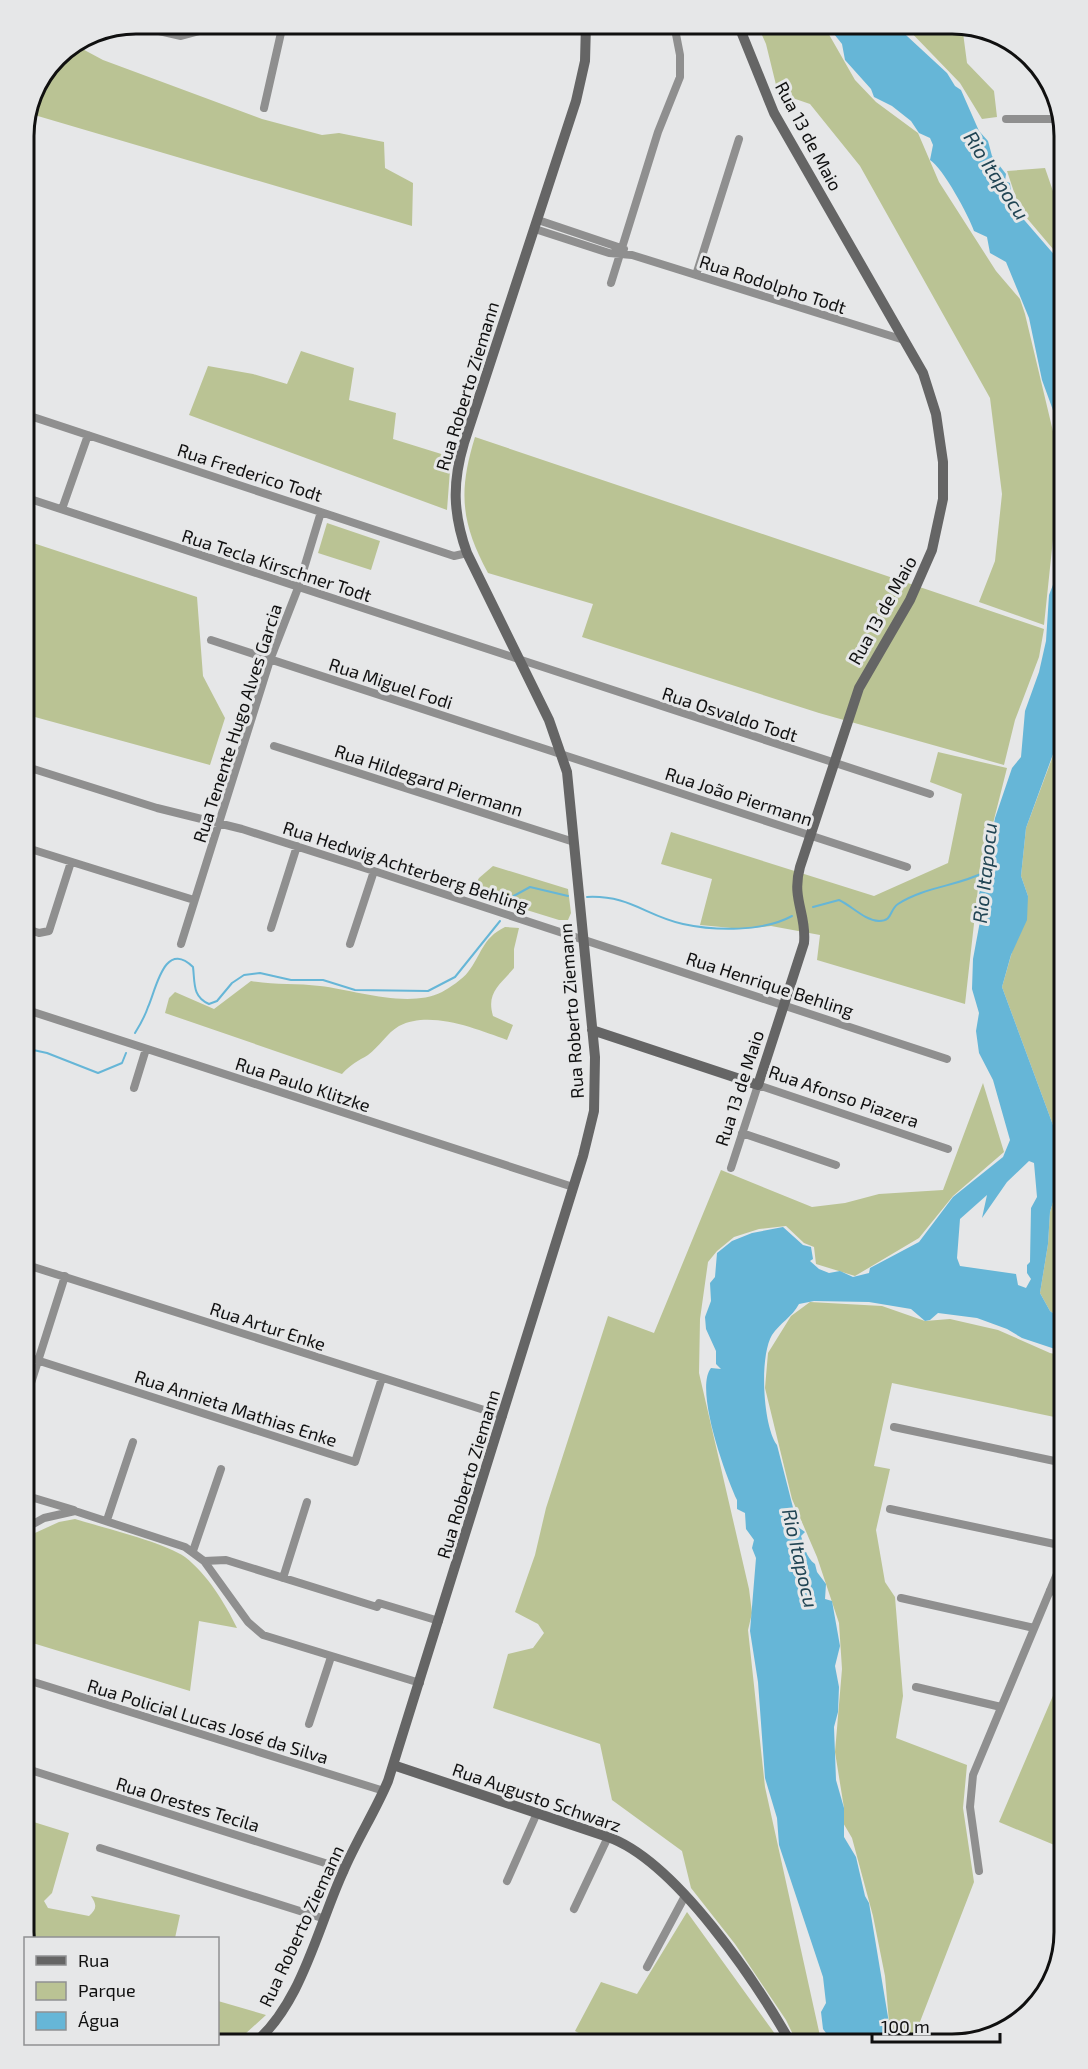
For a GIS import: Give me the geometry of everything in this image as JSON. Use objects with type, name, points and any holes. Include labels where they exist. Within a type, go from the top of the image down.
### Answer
[{"type":"main road","name":"Rua Roberto Ziemann","points":[[264,2034],[288,2001],[344,1869],[384,1791],[420,1683],[573,1187],[594,1111],[596,1076],[584,938],[570,791],[562,754],[521,662],[467,553],[455,511],[456,474],[580,90],[585,61],[586,35]]},
{"type":"main road","name":"Rua 13 de Maio","points":[[742,35],[774,113],[906,340],[927,381],[939,425],[944,480],[940,518],[921,580],[859,688],[810,835],[796,886],[804,924],[804,943],[758,1085]]},
{"type":"main road","name":"Rua Afonso Piazera","points":[[592,1030],[758,1085]]},
{"type":"main road","name":"Rua Augusto Schwarz","points":[[393,1765],[610,1838],[655,1867],[685,1896],[714,1930],[785,2034]]},
{"type":"street","points":[[172,34],[181,36],[188,34]]},
{"type":"street","points":[[264,108],[281,34]]},
{"type":"street","points":[[611,283],[658,132],[680,77],[680,55],[676,35]]},
{"type":"street","points":[[1006,119],[1052,119]]},
{"type":"street","points":[[696,275],[739,139]]},
{"type":"street","name":"Rua Rodolpho Todt","points":[[536,225],[906,340]]},
{"type":"street","name":"Rua Frederico Todt","points":[[35,418],[454,556],[467,553]]},
{"type":"street","points":[[62,509],[88,435]]},
{"type":"street","name":"Rua Tecla Kirschner Todt","points":[[35,500],[521,662]]},
{"type":"street","name":"Rua Tenente Hugo Alves Garcia","points":[[181,944],[270,660],[298,588],[321,512]]},
{"type":"street","name":"Rua Miguel Fodi","points":[[211,640],[562,754]]},
{"type":"street","name":"Rua Osvaldo Todt","points":[[521,662],[930,794]]},
{"type":"street","name":"Rua Hildegard Piermann","points":[[274,746],[574,842]]},
{"type":"street","name":"Rua João Piermann","points":[[562,754],[907,867]]},
{"type":"street","name":"Rua Hedwig Achterberg Behling","points":[[35,769],[157,808],[297,846],[584,938]]},
{"type":"street","points":[[271,928],[297,846]]},
{"type":"street","points":[[35,850],[194,900]]},
{"type":"street","points":[[35,932],[49,931],[72,862]]},
{"type":"street","points":[[350,944],[374,870]]},
{"type":"street","name":"Rua Henrique Behling","points":[[584,938],[948,1059]]},
{"type":"street","name":"Rua Paulo Klitzke","points":[[35,1012],[573,1187]]},
{"type":"street","points":[[134,1088],[146,1049]]},
{"type":"street","name":"Rua 13 de Maio","points":[[731,1168],[758,1085]]},
{"type":"street","name":"Rua Afonso Piazera","points":[[758,1085],[948,1149]]},
{"type":"street","points":[[743,1131],[837,1163]]},
{"type":"street","name":"Rua Artur Enke","points":[[34,1266],[502,1416]]},
{"type":"street","points":[[34,1375],[65,1276]]},
{"type":"street","name":"Rua Annieta Mathias Enke","points":[[34,1359],[355,1462],[382,1378]]},
{"type":"street","points":[[894,1427],[1054,1461]]},
{"type":"street","points":[[106,1520],[133,1442]]},
{"type":"street","points":[[193,1551],[221,1470]]},
{"type":"street","points":[[34,1498],[106,1520],[193,1551],[255,1629],[273,1639],[420,1683]]},
{"type":"street","points":[[283,1578],[307,1502]]},
{"type":"street","points":[[890,1509],[1054,1544]]},
{"type":"street","points":[[34,1523],[44,1518],[75,1511]]},
{"type":"street","points":[[204,1562],[226,1560],[377,1607],[379,1603],[439,1621]]},
{"type":"street","points":[[979,1870],[970,1807],[970,1788],[1054,1581]]},
{"type":"street","points":[[1050,1590],[1054,1592]]},
{"type":"street","points":[[901,1598],[1034,1628]]},
{"type":"street","points":[[309,1724],[331,1657]]},
{"type":"street","name":"Rua Policial Lucas José da Silva","points":[[34,1682],[384,1791]]},
{"type":"street","points":[[916,1687],[1001,1707]]},
{"type":"street","name":"Rua Orestes Tecila","points":[[34,1771],[344,1869]]},
{"type":"street","points":[[507,1881],[537,1813]]},
{"type":"street","points":[[578,1907],[610,1838]]},
{"type":"street","points":[[100,1848],[322,1918]]},
{"type":"street","points":[[647,1967],[685,1896]]},
{"type":"green space","points":[[762,35],[829,35],[855,80],[876,102],[918,133],[939,182],[996,271],[1020,299],[1054,436],[1054,530],[1044,625],[979,602],[995,561],[1002,494],[990,398],[860,166],[810,104],[778,93]]},
{"type":"green space","points":[[914,35],[963,35],[967,63],[994,91],[997,117],[982,119],[960,83]]},
{"type":"green space","points":[[83,49],[103,60],[262,119],[322,135],[339,133],[384,142],[385,168],[413,183],[412,226],[37,116],[38,110],[45,91],[56,74]]},
{"type":"green space","points":[[1045,168],[1054,194],[1054,250],[1020,210],[1007,171]]},
{"type":"green space","points":[[301,351],[354,368],[349,400],[396,413],[393,439],[451,457],[447,510],[189,415],[208,366],[253,374],[287,384]]},
{"type":"green space","points":[[475,437],[1044,629],[1039,657],[1015,720],[1004,765],[819,713],[582,637],[593,604],[488,573],[472,538],[465,507],[466,474]]},
{"type":"green space","points":[[327,523],[380,541],[371,570],[318,553]]},
{"type":"green space","points":[[35,544],[197,597],[203,676],[225,718],[210,765],[35,717]]},
{"type":"green space","points":[[938,752],[1007,768],[979,879],[965,1004],[817,960],[820,935],[771,926],[742,929],[700,925],[712,879],[661,864],[671,832],[874,896],[948,863],[962,794],[930,782]]},
{"type":"green space","points":[[1054,753],[1054,1128],[1002,987],[1028,896],[1021,876],[1026,828]]},
{"type":"green space","points":[[493,866],[568,889],[571,913],[568,920],[559,920],[471,893],[479,878]]},
{"type":"green space","points":[[505,927],[519,928],[514,949],[514,968],[496,989],[491,1008],[493,1016],[513,1025],[507,1040],[439,1020],[412,1022],[399,1026],[372,1052],[342,1074],[165,1013],[169,998],[175,992],[214,1009],[251,981],[320,986],[398,999],[428,997],[442,992],[463,978],[491,936]]},
{"type":"green space","points":[[983,1083],[1004,1152],[953,1196],[919,1238],[855,1276],[816,1264],[814,1247],[804,1243],[786,1226],[759,1229],[734,1237],[708,1262],[700,1319],[699,1373],[749,1589],[752,1613],[748,1630],[765,1787],[820,2034],[793,2034],[786,2020],[735,1944],[691,1888],[682,1851],[612,1800],[600,1744],[493,1708],[508,1654],[533,1648],[544,1633],[538,1624],[515,1612],[535,1555],[546,1508],[608,1316],[654,1333],[721,1170],[812,1207],[845,1203],[879,1194],[943,1190]]},
{"type":"green space","points":[[1054,1199],[1054,1314],[1040,1293],[1048,1244],[1050,1212]]},
{"type":"green space","points":[[810,1302],[882,1306],[925,1321],[950,1319],[998,1330],[1054,1354],[1054,1417],[892,1383],[874,1466],[890,1469],[876,1530],[885,1582],[895,1597],[903,1696],[896,1738],[967,1765],[963,1808],[974,1882],[915,2034],[890,2034],[885,1976],[873,1916],[852,1838],[842,1821],[844,1808],[835,1752],[842,1669],[839,1623],[817,1557],[792,1499],[765,1388],[768,1353],[791,1316]]},
{"type":"green space","points":[[75,1519],[149,1541],[176,1552],[193,1564],[215,1590],[237,1628],[199,1621],[190,1691],[34,1643],[34,1533],[59,1522]]},
{"type":"green space","points":[[1054,1693],[1054,1845],[999,1822]]},
{"type":"green space","points":[[34,1822],[69,1833],[52,1893],[44,1901],[48,1908],[89,1916],[95,1907],[91,1896],[180,1915],[175,1937],[34,1937]]},
{"type":"green space","points":[[687,1912],[775,2034],[581,2034],[575,2031],[601,1982],[637,1994]]},
{"type":"green space","points":[[219,2001],[266,2015],[245,2034],[219,2034]]},
{"type":"water","name":"Rio Itapocu","points":[[835,35],[906,35],[947,73],[955,86],[961,90],[979,131],[988,141],[992,156],[1006,174],[1005,181],[1010,183],[1012,206],[1054,254],[1054,413],[1042,380],[1029,318],[1006,262],[990,253],[987,237],[974,231],[948,182],[930,160],[933,145],[930,138],[919,133],[911,121],[892,106],[874,97],[871,89],[845,60],[842,44]]},
{"type":"water","name":"Rio Itapocu","points":[[1054,582],[1054,751],[1026,828],[1021,876],[1028,896],[1027,920],[1011,955],[1002,987],[1054,1128],[1054,1199],[1050,1212],[1048,1244],[1040,1293],[1054,1314],[1054,1349],[1022,1338],[1007,1329],[977,1318],[938,1313],[925,1321],[911,1309],[869,1302],[814,1301],[799,1304],[775,1331],[768,1345],[765,1359],[764,1391],[768,1423],[777,1445],[798,1527],[805,1532],[801,1536],[806,1551],[826,1584],[825,1599],[832,1601],[840,1646],[835,1666],[839,1687],[838,1712],[834,1727],[836,1780],[844,1808],[844,1837],[856,1857],[865,1896],[869,1903],[889,2023],[888,2034],[827,2034],[823,2029],[821,2012],[826,2003],[823,1977],[779,1845],[777,1818],[765,1778],[758,1682],[750,1631],[756,1558],[752,1548],[754,1540],[746,1529],[745,1513],[737,1509],[737,1500],[719,1454],[706,1394],[707,1379],[711,1368],[721,1369],[716,1364],[716,1351],[706,1329],[705,1317],[711,1301],[710,1283],[715,1277],[717,1253],[732,1241],[752,1233],[783,1227],[803,1245],[811,1247],[813,1259],[810,1261],[819,1269],[829,1273],[840,1271],[853,1277],[869,1273],[870,1268],[919,1242],[953,1197],[1003,1157],[1010,1140],[993,1080],[979,1053],[976,1031],[979,1013],[972,989],[973,959],[983,905],[979,894],[987,863],[992,857],[989,856],[989,850],[995,818],[1012,768],[1021,757],[1025,711],[1039,672],[1046,641],[1049,595]],"holes":[[[1029,1161],[1034,1163],[1037,1197],[1031,1208],[1030,1262],[1027,1265],[1027,1273],[1031,1279],[1026,1288],[1018,1285],[1016,1274],[960,1266],[957,1258],[960,1219],[987,1195],[982,1218],[1007,1182]]]},
{"type":"waterway","name":"Rio Itapocu","points":[[813,907],[839,900],[868,918],[883,921],[889,917],[895,906],[908,898],[964,881],[985,872]]},
{"type":"waterway","points":[[510,898],[530,887],[568,896]]},
{"type":"waterway","points":[[587,897],[615,899],[670,920],[709,928],[739,929],[767,925],[792,916]]},
{"type":"waterway","points":[[135,1033],[158,979],[168,963],[175,959],[183,960],[193,967],[197,993],[209,1004],[217,1001],[232,983],[244,975],[260,973],[291,980],[323,980],[355,990],[428,991],[455,977],[500,921]]},
{"type":"waterway","points":[[34,1050],[98,1073],[122,1063],[126,1053]]}]
